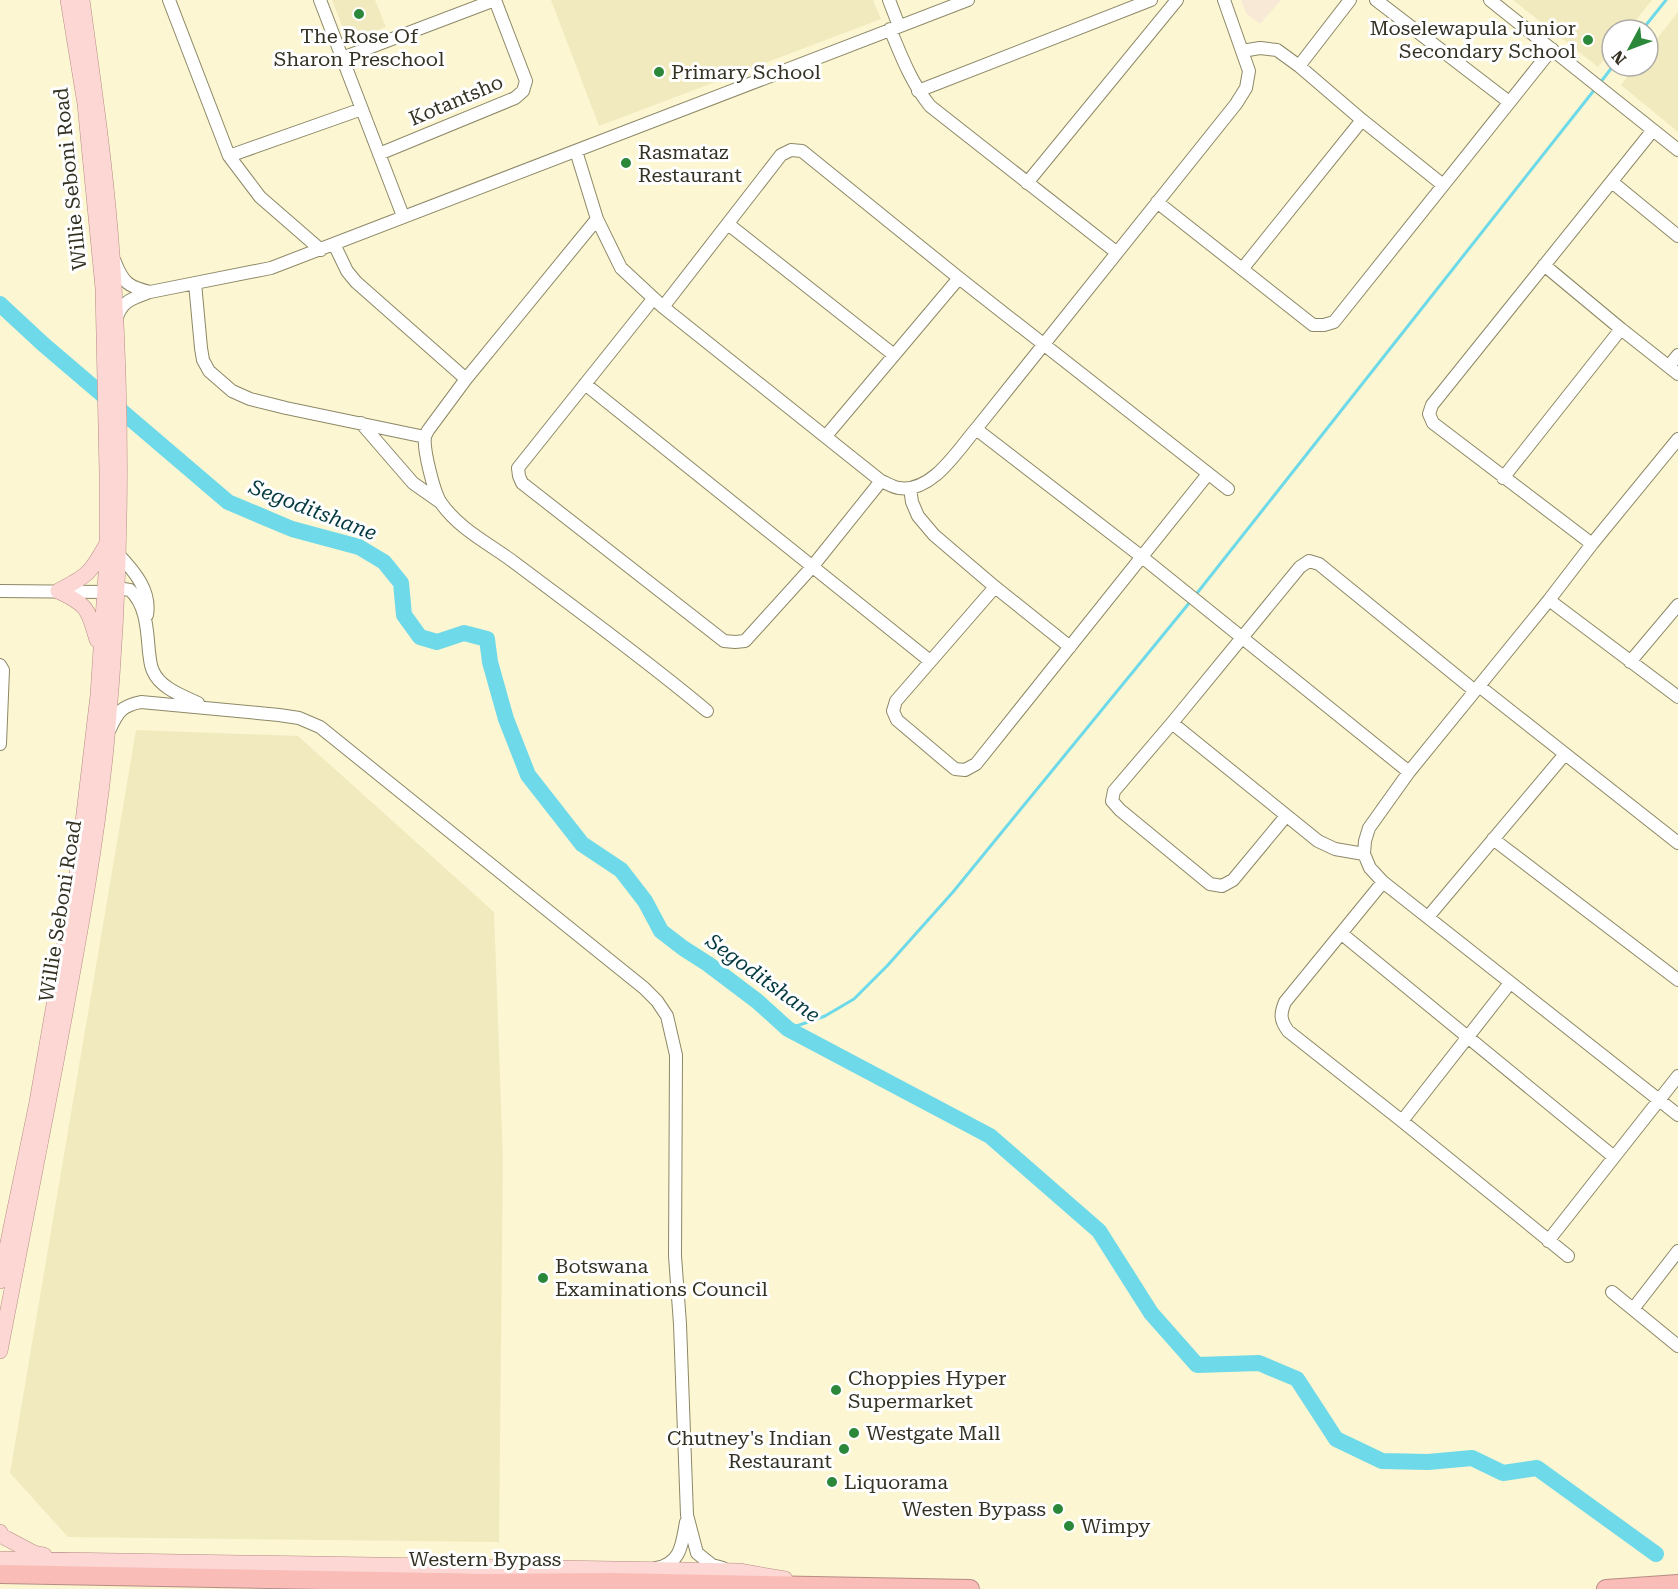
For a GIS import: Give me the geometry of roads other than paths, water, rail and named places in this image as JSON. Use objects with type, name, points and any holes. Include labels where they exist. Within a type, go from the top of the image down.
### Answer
[{"type":"highway","name":"Western Bypass","points":[[0,1574],[970,1589]]},
{"type":"highway","points":[[1606,1589],[1678,1584]]},
{"type":"main road","name":"Willie Seboni Road","points":[[68,0],[85,104],[111,354]]},
{"type":"main road","name":"Willie Seboni Road","points":[[82,0],[96,102],[111,250],[115,321],[111,354]]},
{"type":"main road","points":[[111,354],[114,473]]},
{"type":"main road","name":"Willie Seboni Road","points":[[0,1351],[91,871],[107,739],[110,590],[107,543],[114,473]]},
{"type":"main road","name":"Willie Seboni Road","points":[[0,1281],[37,1102],[77,873],[101,652],[110,590],[119,555],[114,473]]},
{"type":"main road","points":[[58,591],[90,572],[107,543]]},
{"type":"main road","points":[[58,591],[84,605],[90,616],[101,652]]},
{"type":"main road","points":[[0,1532],[2,1536],[34,1553],[73,1560]]},
{"type":"main road","points":[[0,1559],[739,1571],[830,1586]]},
{"type":"street","points":[[169,0],[228,156],[260,197],[321,250]]},
{"type":"street","points":[[320,0],[403,216]]},
{"type":"street","points":[[342,58],[495,0]]},
{"type":"street","name":"Kotantsho","points":[[379,154],[515,98],[523,91],[526,81],[495,0]]},
{"type":"street","points":[[889,0],[906,69],[918,91],[930,106],[1116,252]]},
{"type":"street","points":[[115,321],[126,302],[150,292],[271,268],[968,0]]},
{"type":"street","points":[[918,91],[1151,0]]},
{"type":"street","points":[[1027,183],[1177,0]]},
{"type":"street","points":[[576,151],[597,219],[621,267],[658,303],[881,480],[893,486],[910,488],[926,483],[936,476],[976,429],[1236,104],[1246,88],[1249,71],[1224,0]]},
{"type":"street","points":[[1299,66],[1350,0]]},
{"type":"street","points":[[1376,0],[1509,102]]},
{"type":"street","points":[[1490,0],[1678,150]]},
{"type":"street","points":[[1242,51],[1260,48],[1277,50],[1443,185]]},
{"type":"street","points":[[1157,202],[1313,325],[1334,322],[1551,49]]},
{"type":"street","points":[[228,156],[362,109]]},
{"type":"street","points":[[1243,268],[1362,120]]},
{"type":"street","points":[[1592,544],[1433,423],[1429,414],[1432,405],[1653,130]]},
{"type":"street","points":[[881,480],[812,567],[745,641],[735,642],[724,641],[522,483],[518,468],[585,384],[728,224],[781,155],[791,150],[802,151],[959,278],[1228,489]]},
{"type":"street","points":[[1612,182],[1678,236]]},
{"type":"street","points":[[441,503],[434,486],[426,450],[425,437],[429,429],[466,379],[597,219]]},
{"type":"street","points":[[728,224],[894,355]]},
{"type":"street","points":[[334,244],[347,271],[356,282],[466,379]]},
{"type":"street","points":[[111,250],[124,280],[135,288],[150,292]]},
{"type":"street","points":[[1544,265],[1673,370],[1678,355]]},
{"type":"street","points":[[826,436],[959,278]]},
{"type":"street","points":[[195,283],[203,360],[209,371],[232,391],[250,399],[425,437]]},
{"type":"street","points":[[1503,478],[1621,329]]},
{"type":"street","points":[[585,384],[930,661]]},
{"type":"street","points":[[361,423],[413,483],[441,503],[469,532],[512,561],[619,643],[653,666],[707,711]]},
{"type":"street","points":[[976,429],[1142,557],[1409,772]]},
{"type":"street","points":[[1678,438],[1550,600],[1409,772],[1369,828],[1364,854],[1370,868],[1383,882],[1678,1115]]},
{"type":"street","points":[[995,587],[896,701],[893,711],[897,720],[955,769],[965,770],[976,764],[1208,474]]},
{"type":"street","points":[[910,488],[912,502],[918,516],[934,535],[1070,647]]},
{"type":"street","points":[[119,555],[144,589],[148,607],[146,619],[153,672],[172,691],[207,708]]},
{"type":"street","points":[[1286,816],[1233,880],[1222,886],[1210,884],[1112,801],[1114,791],[1300,567],[1309,561],[1319,564],[1678,843]]},
{"type":"street","points":[[0,591],[125,589],[134,594],[146,619]]},
{"type":"street","points":[[1550,600],[1678,697]]},
{"type":"street","points":[[1630,662],[1678,605]]},
{"type":"street","points":[[0,665],[3,670],[0,744]]},
{"type":"street","points":[[107,739],[116,716],[128,704],[141,702],[299,718],[320,727],[644,988],[667,1016],[676,1054],[675,1256],[680,1324],[687,1515],[681,1548],[676,1558],[666,1566],[649,1570]]},
{"type":"street","points":[[1172,723],[1318,841],[1335,849],[1364,854]]},
{"type":"street","points":[[1428,917],[1565,754]]},
{"type":"street","points":[[1493,839],[1678,980]]},
{"type":"street","points":[[1383,882],[1285,1002],[1280,1013],[1281,1022],[1288,1031],[1568,1256]]},
{"type":"street","points":[[1342,934],[1614,1157]]},
{"type":"street","points":[[1402,1121],[1510,983]]},
{"type":"street","points":[[1548,1241],[1678,1076]]},
{"type":"street","points":[[1633,1309],[1678,1251]]},
{"type":"street","points":[[1612,1292],[1678,1346]]},
{"type":"street","points":[[687,1515],[697,1553],[712,1565],[739,1571]]},
{"type":"waterway","points":[[1652,18],[1666,0]]},
{"type":"waterway","points":[[1600,83],[1604,78]]},
{"type":"waterway","points":[[1194,597],[1595,89]]},
{"type":"waterway","name":"Segoditshane","points":[[0,304],[43,344],[228,502],[292,529],[359,547],[384,562],[401,583],[404,615],[420,637],[437,642],[464,633],[487,639],[490,662],[506,719],[528,775],[582,844],[621,870],[645,901],[661,931],[757,1001],[788,1029],[990,1136],[1099,1231],[1151,1313],[1197,1365],[1259,1363],[1297,1379],[1336,1439],[1382,1461],[1428,1462],[1472,1458],[1503,1473],[1537,1468],[1656,1554]]},
{"type":"waterway","points":[[788,1029],[825,1016],[854,999],[887,966],[953,892],[1190,602]]},
{"type":"place","name":"The Rose Of Sharon Preschool","points":[[359,14]]},
{"type":"place","name":"Moselewapula Junior Secondary School","points":[[1588,40]]},
{"type":"place","name":"Primary School","points":[[659,72]]},
{"type":"place","name":"Rasmataz Restaurant","points":[[626,163]]},
{"type":"place","name":"Botswana Examinations Council","points":[[543,1278]]},
{"type":"place","name":"Choppies Hyper Supermarket","points":[[836,1390]]},
{"type":"place","name":"Westgate Mall","points":[[854,1433]]},
{"type":"place","name":"Chutney's Indian Restaurant","points":[[844,1449]]},
{"type":"place","name":"Liquorama","points":[[832,1482]]},
{"type":"place","name":"Westen Bypass","points":[[1058,1509]]},
{"type":"place","name":"Wimpy","points":[[1069,1526]]}]
